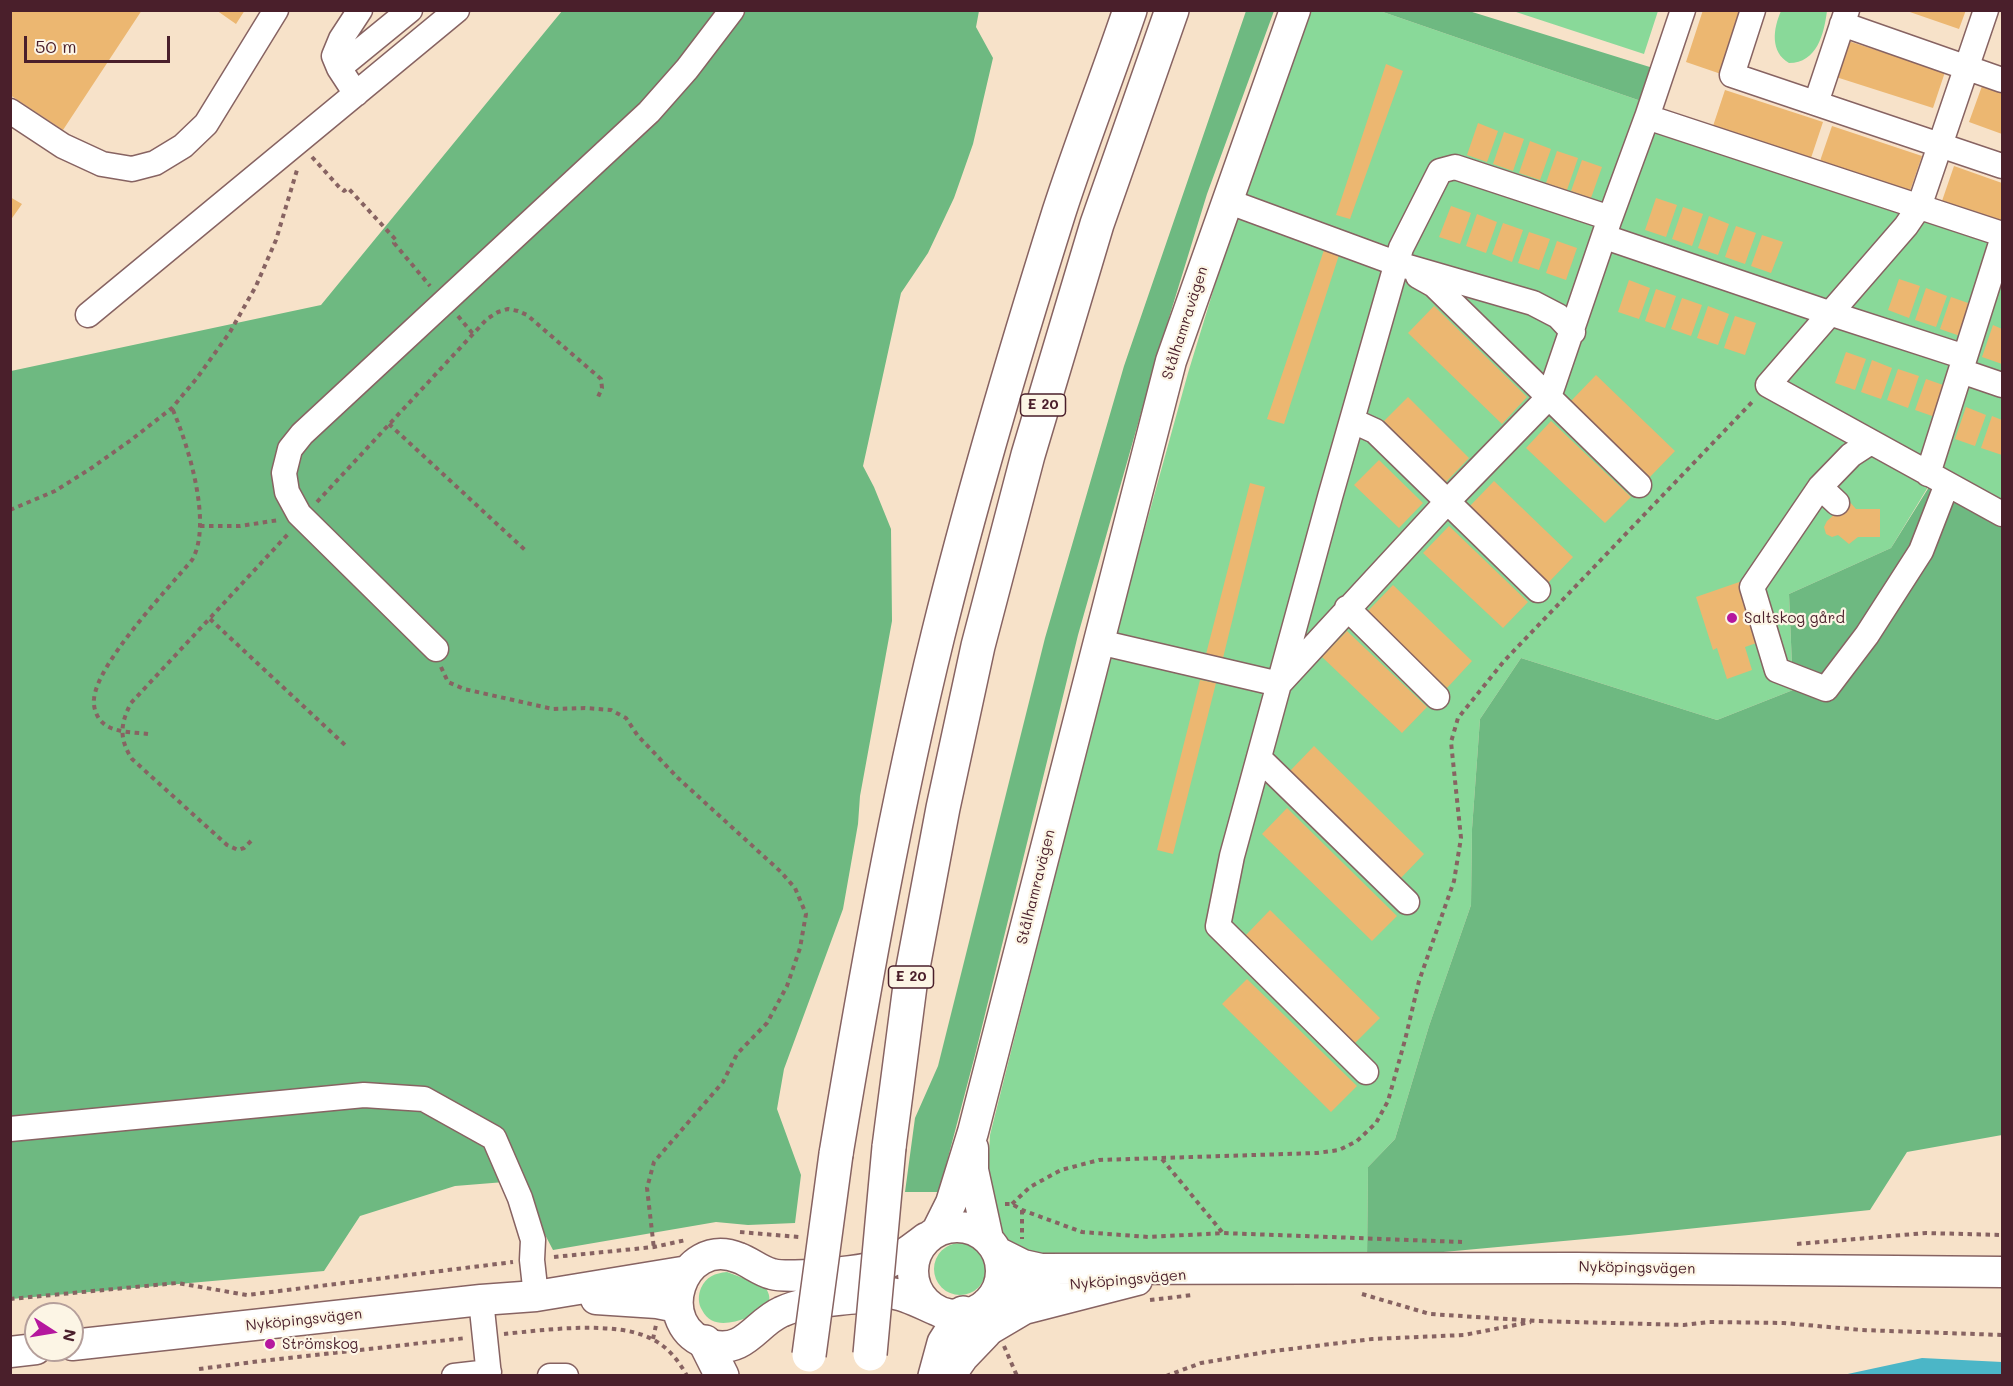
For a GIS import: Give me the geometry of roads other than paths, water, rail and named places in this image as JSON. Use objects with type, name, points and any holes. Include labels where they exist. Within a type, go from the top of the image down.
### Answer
[{"type":"highway","name":"E 20","points":[[808,1365],[837,1154],[866,972],[902,793],[938,635],[989,444],[1060,210],[1130,10]]},
{"type":"highway","name":"E 20","points":[[870,1365],[889,1147],[911,978],[943,808],[978,646],[1028,455],[1097,224],[1172,10]]},
{"type":"highway","points":[[935,1376],[944,1343],[974,1320]]},
{"type":"highway","points":[[948,1376],[962,1356],[974,1320]]},
{"type":"highway","points":[[705,1342],[722,1376]]},
{"type":"main road","name":"Stålhamravägen","points":[[932,1234],[951,1203],[973,1132],[1171,361],[1295,10]]},
{"type":"main road","name":"Stålhamravägen","points":[[973,1132],[973,1170],[992,1245]]},
{"type":"main road","points":[[958,1226],[971,1228],[992,1245],[1001,1265],[1001,1278],[995,1293],[974,1320],[920,1295],[912,1274],[913,1262],[918,1249],[932,1234],[958,1226]]},
{"type":"main road","name":"Nyköpingsvägen","points":[[84,1344],[536,1296],[688,1270],[696,1261],[731,1254],[770,1274],[780,1276],[829,1274],[887,1264],[932,1234]]},
{"type":"main road","name":"Nyköpingsvägen","points":[[992,1245],[1023,1264],[1041,1269],[1271,1267],[2002,1272]]},
{"type":"main road","name":"Nyköpingsvägen","points":[[974,1320],[1024,1309],[1271,1267]]},
{"type":"main road","points":[[688,1270],[677,1292],[677,1307],[687,1330],[705,1342],[719,1346],[738,1343],[750,1338],[772,1316],[785,1310],[804,1305],[889,1293],[974,1320]]},
{"type":"main road","name":"Nyköpingsvägen","points":[[536,1296],[657,1303],[677,1307]]},
{"type":"street","points":[[10,111],[63,146],[102,164],[132,169],[155,163],[183,146],[206,124],[276,10]]},
{"type":"street","points":[[356,94],[334,56],[341,39],[360,10]]},
{"type":"street","points":[[339,68],[410,10]]},
{"type":"street","points":[[88,315],[286,152],[309,147],[356,94],[457,10]]},
{"type":"street","points":[[436,649],[286,515],[287,492],[284,473],[290,449],[302,434],[649,112],[687,69],[732,10]]},
{"type":"street","points":[[1279,684],[1447,502],[1549,398],[1683,10]]},
{"type":"street","points":[[1753,10],[1732,75],[2002,166]]},
{"type":"street","points":[[1986,10],[1919,207],[1906,226],[1768,386],[2002,514]]},
{"type":"street","points":[[1815,103],[1844,17],[2002,80]]},
{"type":"street","points":[[1647,117],[2002,234]]},
{"type":"street","points":[[1366,1072],[1218,927],[1232,856],[1258,758],[1401,248],[1440,171],[1455,167],[1607,228],[1963,364],[2002,385]]},
{"type":"street","points":[[1227,201],[1398,264],[1533,303],[1558,316],[1573,332]]},
{"type":"street","points":[[1871,442],[1851,455],[1828,495],[1752,587],[1778,670],[1826,689],[1867,635],[1921,552],[1963,364],[2002,240]]},
{"type":"street","points":[[1398,264],[1434,285],[1639,485]]},
{"type":"street","points":[[1353,421],[1375,431],[1538,590]]},
{"type":"street","points":[[1347,608],[1437,697]]},
{"type":"street","points":[[1099,642],[1279,684]]},
{"type":"street","points":[[1258,758],[1407,902]]},
{"type":"street","points":[[10,1129],[364,1095],[424,1098],[494,1138],[520,1198],[533,1240],[532,1260],[536,1296]]},
{"type":"street","points":[[454,1376],[489,1374],[482,1300]]},
{"type":"street","points":[[550,1376],[566,1376]]},
{"type":"water","points":[[1922,1358],[2002,1362],[2002,1375],[1843,1375]]},
{"type":"place","name":"Saltskog gård","points":[[1732,618]]},
{"type":"place","name":"Strömskog","points":[[270,1344]]}]
